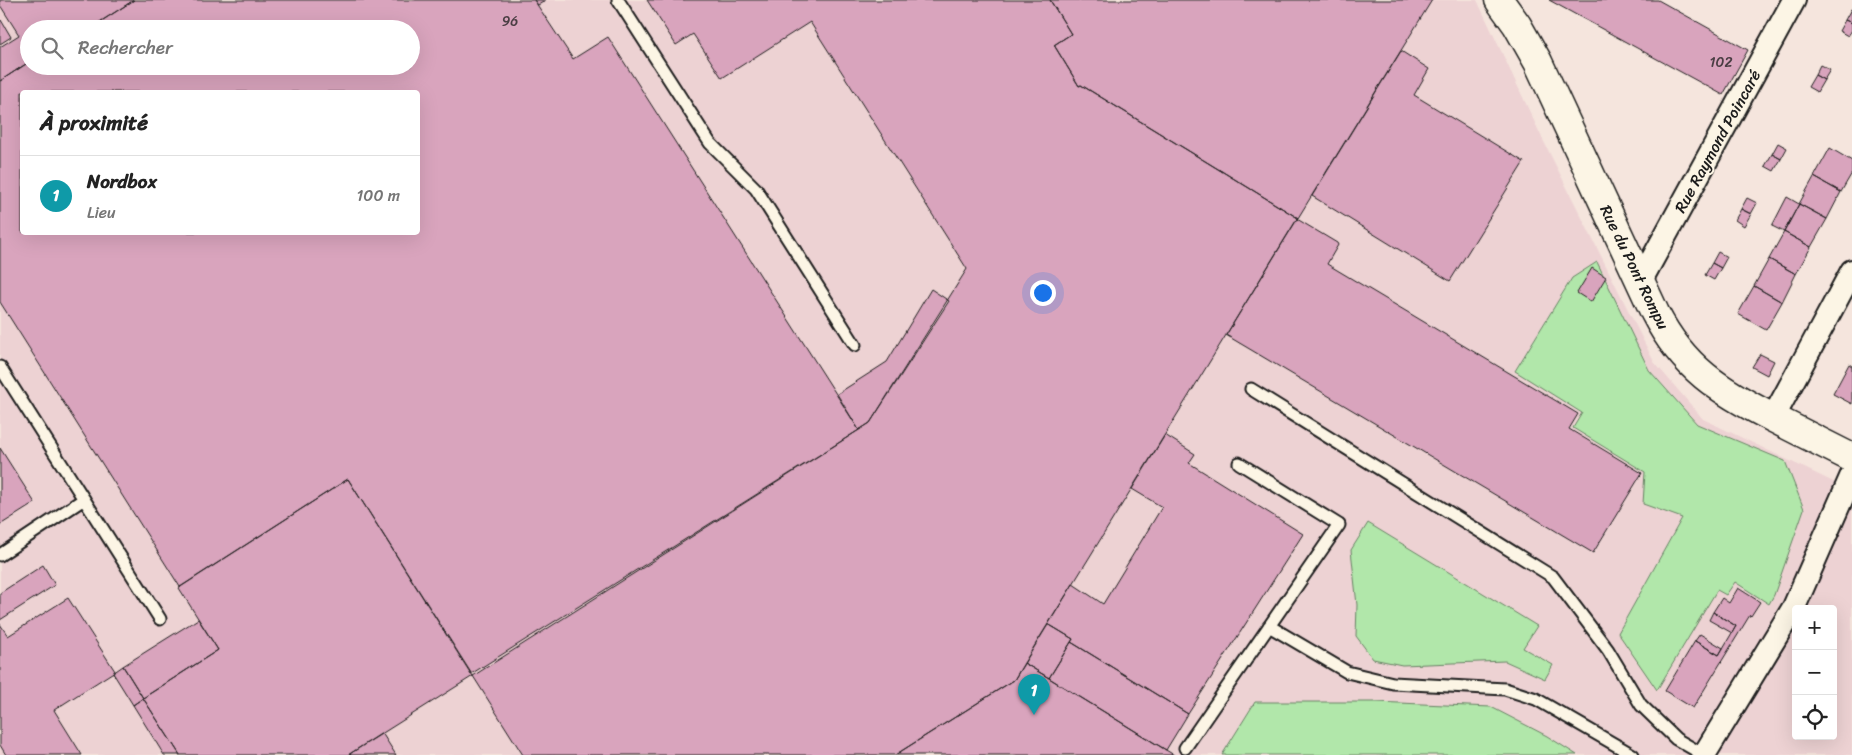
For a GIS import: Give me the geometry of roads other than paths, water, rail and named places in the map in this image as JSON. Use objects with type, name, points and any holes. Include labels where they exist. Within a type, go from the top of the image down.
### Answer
[{"type":"street","name":"Rue Raymond Poincaré","points":[[1640,282],[1794,0]]},
{"type":"street","name":"Rue du Pont Rompu","points":[[1504,2],[1550,87],[1661,326],[1686,359],[1729,396],[1852,458]]},
{"type":"street","points":[[1773,418],[1852,271]]},
{"type":"street","points":[[1704,755],[1794,607],[1852,475]]},
{"type":"lane","points":[[618,0],[710,143],[756,189],[855,345]]},
{"type":"lane","points":[[0,367],[160,619]]},
{"type":"lane","points":[[1251,389],[1553,577],[1608,650],[1641,705],[1676,740],[1704,755]]},
{"type":"lane","points":[[1185,748],[1339,525],[1238,463]]},
{"type":"lane","points":[[0,555],[84,499]]},
{"type":"lane","points":[[1269,626],[1348,672],[1393,683],[1505,689],[1536,699],[1633,755]]},
{"type":"place","name":"Nordbox","points":[[1034,715]]}]
